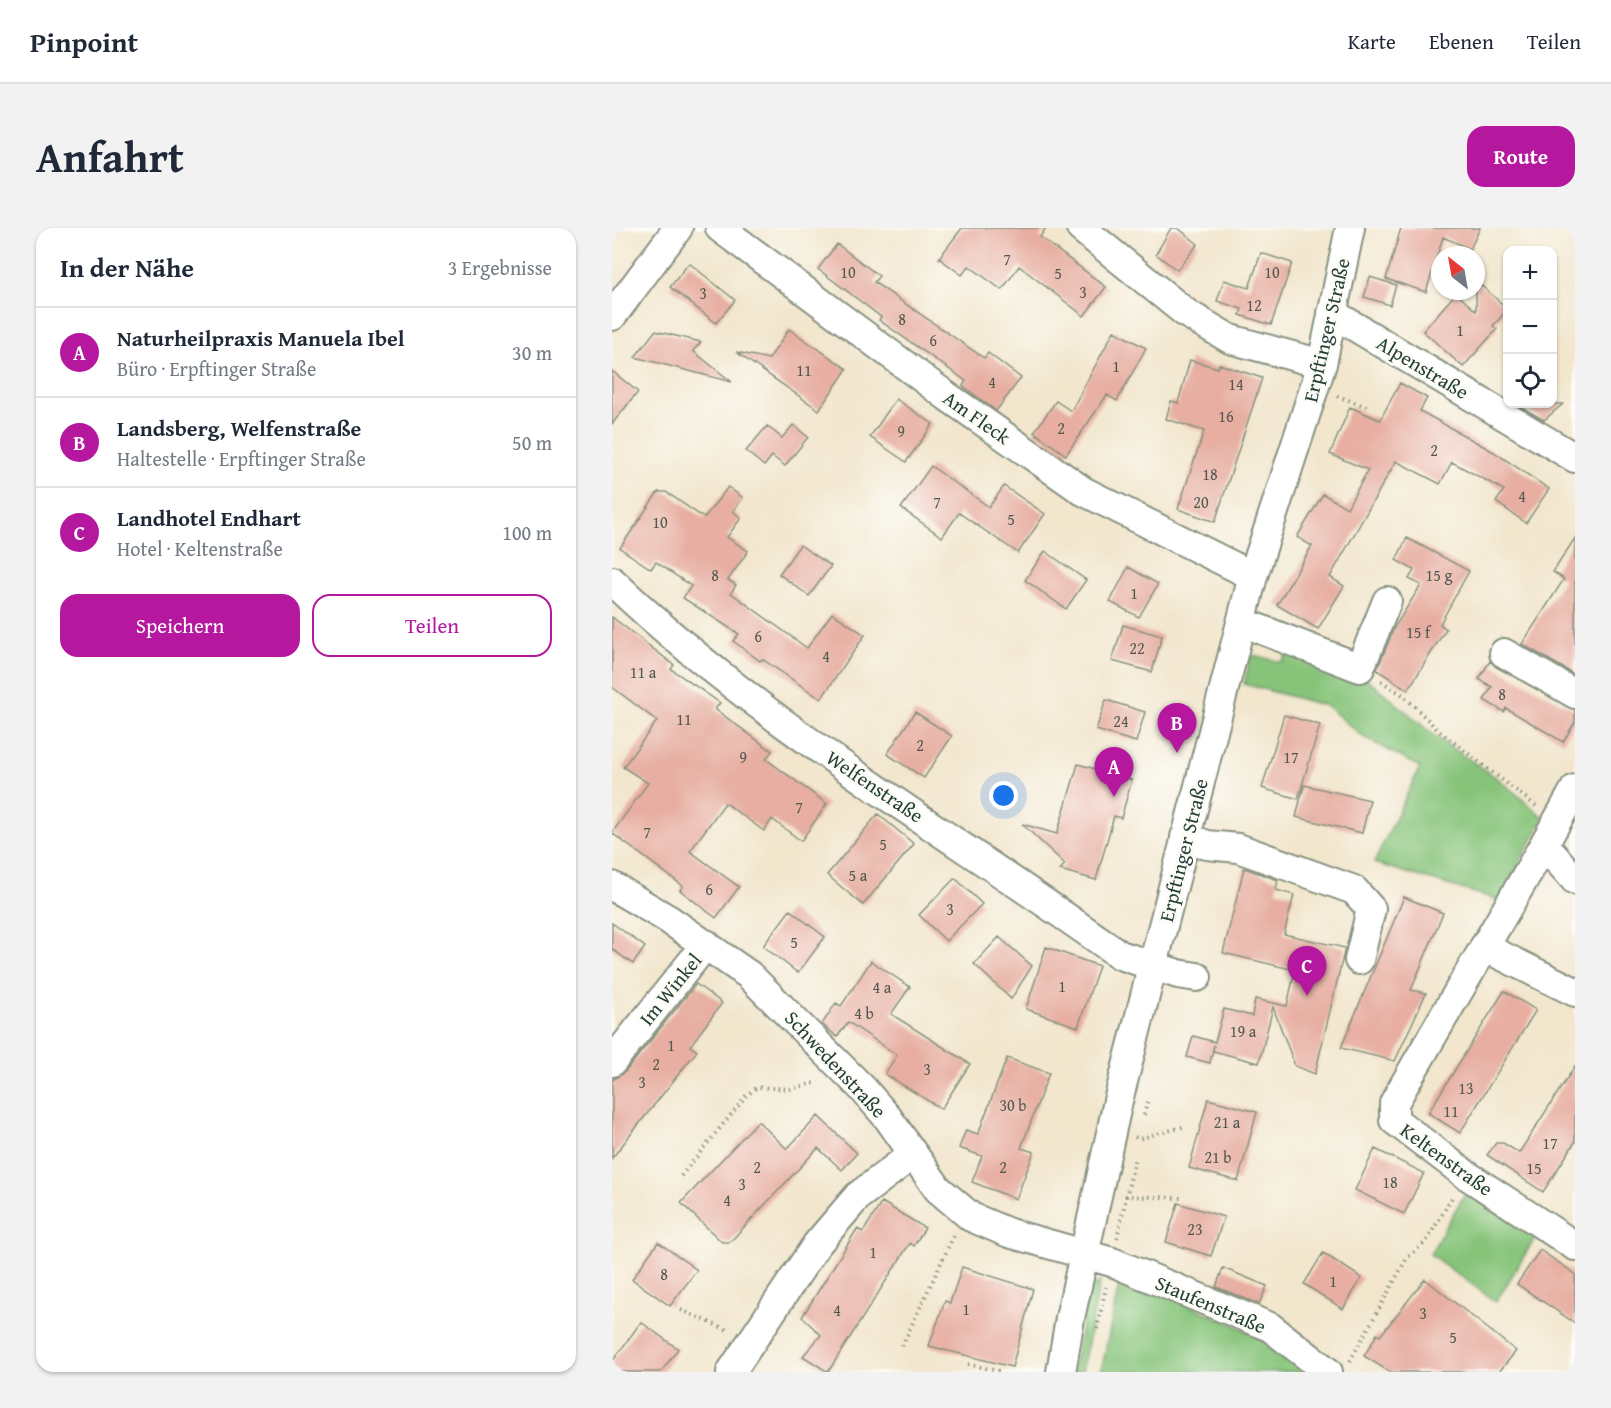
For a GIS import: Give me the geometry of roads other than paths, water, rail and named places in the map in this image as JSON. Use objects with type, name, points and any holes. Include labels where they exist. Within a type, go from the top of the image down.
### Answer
[{"type":"street","points":[[612,316],[678,228]]},
{"type":"street","name":"Am Fleck","points":[[720,228],[939,390],[1083,491],[1253,576]]},
{"type":"street","points":[[1081,228],[1186,313],[1230,339],[1322,364]]},
{"type":"street","name":"Erpftinger Straße","points":[[1061,1372],[1085,1253],[1125,1134],[1155,967],[1185,837],[1253,576],[1322,364],[1350,228]]},
{"type":"street","name":"Alpenstraße","points":[[1332,313],[1575,458]]},
{"type":"street","name":"Welfenstraße","points":[[612,581],[649,617],[854,773],[1120,955],[1155,967],[1197,977]]},
{"type":"street","points":[[1242,622],[1360,668],[1387,601]]},
{"type":"street","points":[[1504,653],[1575,694]]},
{"type":"street","name":"Keltenstraße","points":[[1575,789],[1551,835],[1394,1103],[1394,1120],[1465,1174],[1575,1246]]},
{"type":"street","points":[[1551,835],[1575,880]]},
{"type":"street","points":[[1185,837],[1207,845],[1238,848],[1354,890],[1371,909],[1359,960]]},
{"type":"street","name":"Schwedenstraße","points":[[612,886],[706,944],[749,975],[840,1064],[888,1118],[938,1190],[965,1212],[1009,1233],[1085,1253]]},
{"type":"street","name":"Im Winkel","points":[[612,1062],[706,944]]},
{"type":"street","points":[[1484,947],[1575,992]]},
{"type":"street","points":[[731,1372],[817,1244],[858,1196],[912,1155]]},
{"type":"street","name":"Staufenstraße","points":[[1085,1253],[1270,1327],[1328,1372]]},
{"type":"place","name":"Landsberg, Welfenstraße","points":[[1177,753]]},
{"type":"place","name":"Naturheilpraxis Manuela Ibel","points":[[1114,797]]},
{"type":"place","name":"Landhotel Endhart","points":[[1307,996]]}]
